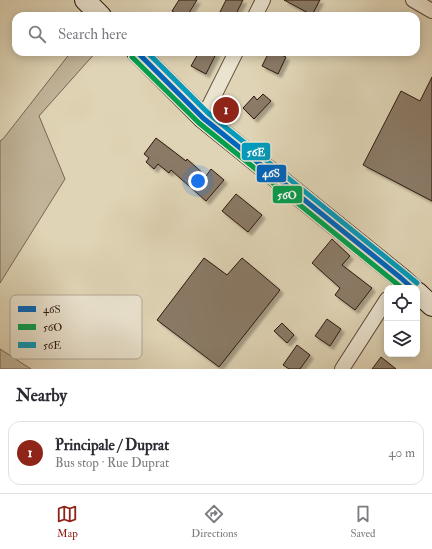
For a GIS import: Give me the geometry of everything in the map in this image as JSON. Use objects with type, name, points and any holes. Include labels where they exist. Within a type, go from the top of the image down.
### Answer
[{"type":"street","points":[[85,0],[97,12]]},
{"type":"street","points":[[257,12],[263,0]]},
{"type":"street","points":[[412,0],[432,11]]},
{"type":"street","points":[[141,56],[203,118],[402,285]]},
{"type":"street","points":[[203,118],[234,56]]},
{"type":"street","points":[[420,295],[432,306]]},
{"type":"street","points":[[342,369],[384,304]]},
{"type":"shaded area","points":[[68,56],[92,56],[39,116],[65,179],[0,283],[0,141]]},
{"type":"shaded area","points":[[0,349],[10,355],[10,359],[16,359],[31,369],[0,369]]},
{"type":"building","points":[[179,0],[197,0],[190,12],[172,11]]},
{"type":"building","points":[[226,0],[243,0],[237,12],[220,12]]},
{"type":"building","points":[[284,0],[320,0],[314,12],[306,12]]},
{"type":"building","points":[[197,56],[215,56],[206,74],[191,66]]},
{"type":"building","points":[[267,56],[286,57],[278,74],[262,66]]},
{"type":"building","points":[[432,77],[432,201],[363,165],[401,91],[420,101]]},
{"type":"building","points":[[263,94],[271,101],[254,119],[243,108],[254,96],[257,100]]},
{"type":"building","points":[[156,138],[186,161],[187,159],[206,176],[211,169],[224,180],[206,201],[171,170],[169,173],[158,164],[154,169],[146,162],[149,158],[144,154]]},
{"type":"building","points":[[236,194],[262,215],[248,232],[222,211]]},
{"type":"building","points":[[332,239],[350,256],[342,265],[372,288],[355,310],[335,295],[340,288],[312,263]]},
{"type":"building","points":[[204,258],[227,275],[242,258],[280,290],[219,367],[157,320]]},
{"type":"building","points":[[327,319],[341,329],[330,346],[315,336]]},
{"type":"building","points":[[282,323],[294,335],[287,343],[274,331]]},
{"type":"building","points":[[297,345],[310,355],[300,369],[289,369],[283,365]]},
{"type":"building","points":[[381,357],[396,369],[372,369]]},
{"type":"transit line","name":"46S","points":[[141,56],[203,118],[409,285]]},
{"type":"transit line","name":"56E","points":[[151,56],[208,113],[417,283]]},
{"type":"transit line","name":"56O","points":[[132,57],[199,123],[398,285]]},
{"type":"place","name":"Principale / Duprat","points":[[226,110]]}]
